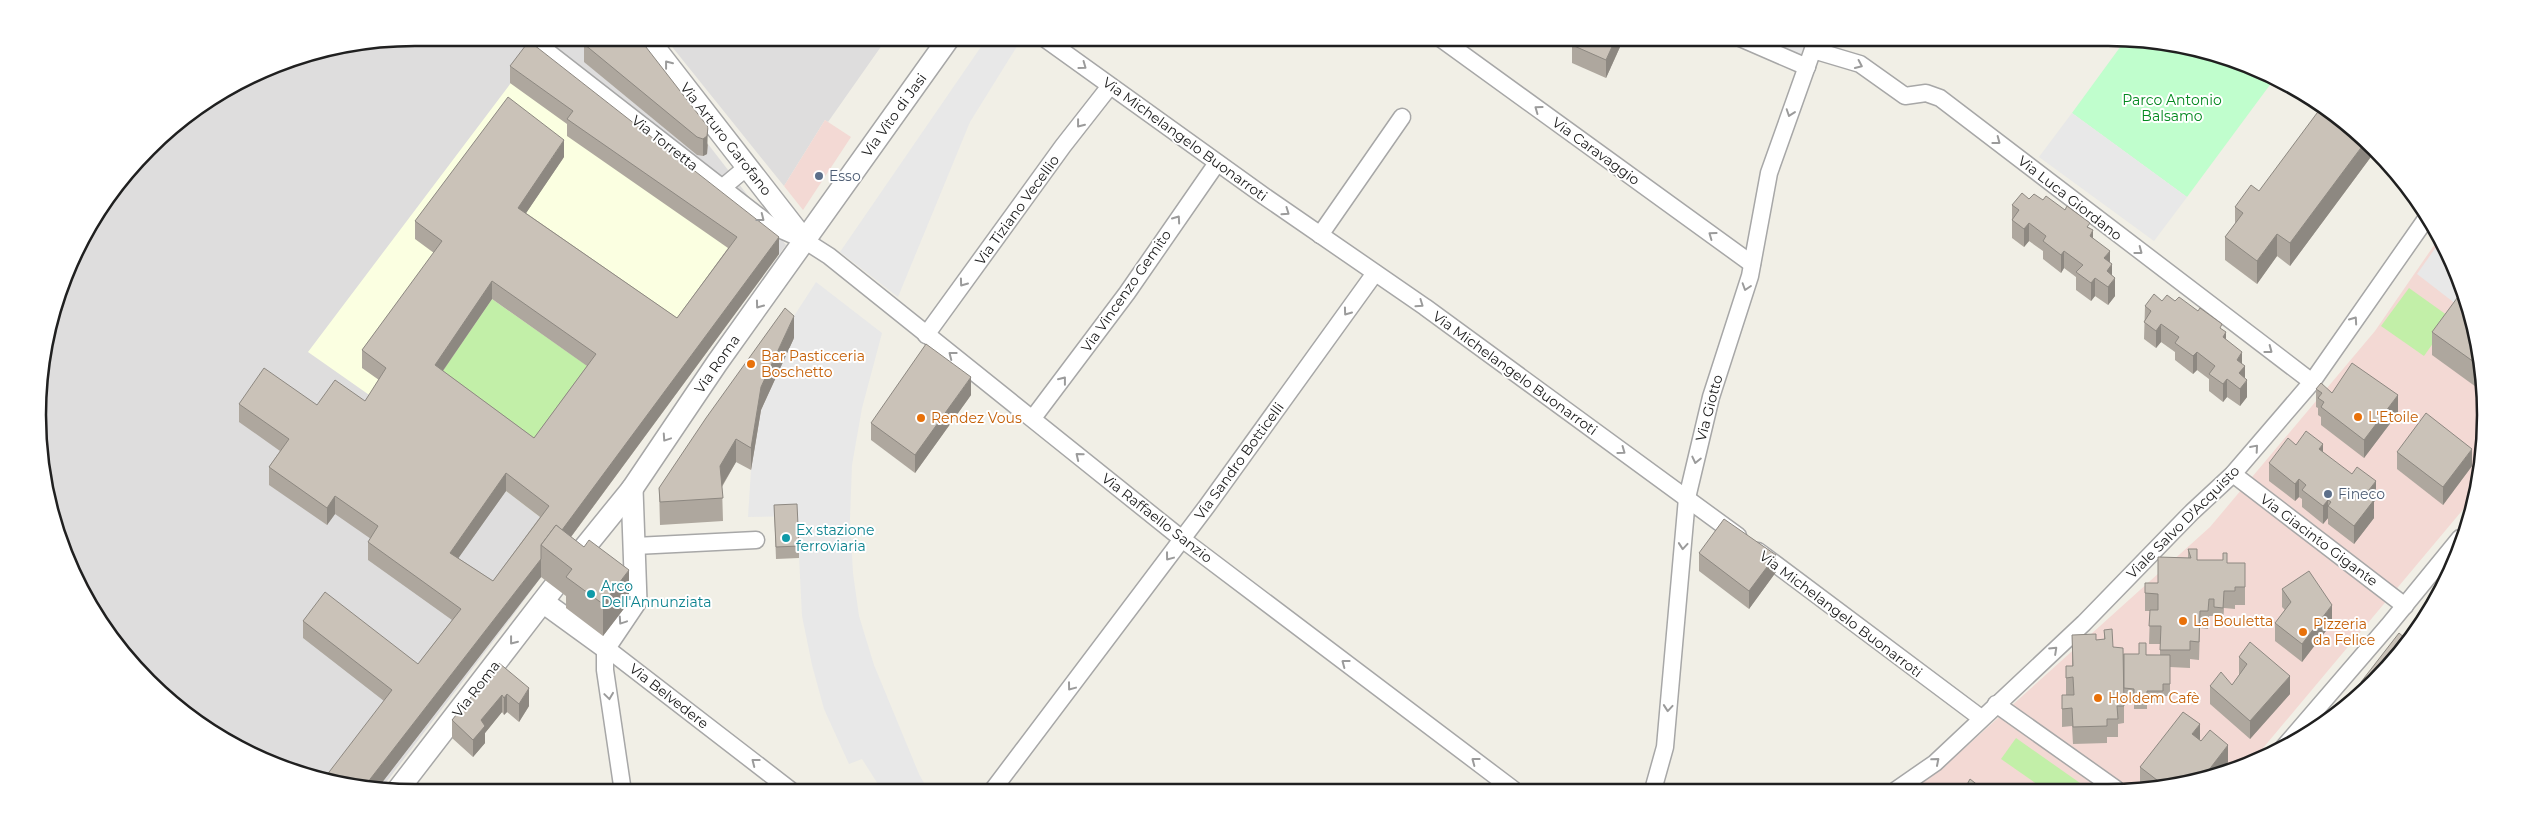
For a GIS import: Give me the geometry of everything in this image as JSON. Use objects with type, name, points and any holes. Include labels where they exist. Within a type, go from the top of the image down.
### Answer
[{"type":"street","name":"Via Torretta","points":[[540,46],[770,225],[804,240]]},
{"type":"street","name":"Via Arturo Garofano","points":[[654,46],[804,240]]},
{"type":"street","name":"Via Vito di Jasi","points":[[804,240],[944,46]]},
{"type":"street","name":"Via Michelangelo Buonarroti","points":[[1055,46],[1320,236],[1376,273],[1687,498],[1981,718]]},
{"type":"street","name":"Via Caravaggio","points":[[1451,46],[1752,264]]},
{"type":"street","points":[[1758,46],[1807,68]]},
{"type":"street","name":"Via Giotto","points":[[1655,784],[1665,747],[1687,498],[1711,397],[1752,264],[1769,173],[1814,46]]},
{"type":"street","name":"Via Luca Giordano","points":[[1820,46],[1860,64],[1905,96],[1926,94],[1940,98],[2312,382]]},
{"type":"street","name":"Via Tiziano Vecellio","points":[[926,335],[1063,146],[1110,86]]},
{"type":"street","points":[[1320,236],[1402,117]]},
{"type":"street","name":"Via Vincenzo Gemito","points":[[1033,418],[1127,294],[1217,163]]},
{"type":"street","points":[[722,188],[747,166]]},
{"type":"street","name":"Viale Salvo D'Acquisto","points":[[1905,784],[1935,763],[2084,623],[2192,512],[2233,474],[2312,382],[2423,224]]},
{"type":"street","name":"Via Raffaello Sanzio","points":[[804,240],[829,256],[1182,539],[1506,784]]},
{"type":"street","name":"Via Roma","points":[[569,567],[632,489],[717,363],[804,240]]},
{"type":"street","name":"Via Sandro Botticelli","points":[[997,784],[1182,539],[1376,273]]},
{"type":"street","name":"Via Giacinto Gigante","points":[[2233,474],[2405,606]]},
{"type":"street","points":[[622,784],[605,670],[605,647],[636,601],[632,489]]},
{"type":"street","points":[[635,546],[756,540]]},
{"type":"street","points":[[2300,730],[2452,548]]},
{"type":"street","name":"Via Roma","points":[[403,783],[549,595]]},
{"type":"street","name":"Via Belvedere","points":[[549,595],[605,647],[783,784]]},
{"type":"street","points":[[1996,704],[2109,784]]},
{"type":"shaded area","points":[[415,46],[632,46],[786,245],[514,614],[386,783],[367,781],[320,771],[274,756],[210,722],[154,676],[138,658],[108,620],[84,578],[74,556],[59,510],[53,487],[47,439],[46,415],[49,367],[53,343],[66,296],[84,252],[108,210],[138,172],[154,154],[191,122],[210,108],[252,84],[296,66],[343,53],[367,49]]},
{"type":"shaded area","points":[[671,46],[881,46],[828,122],[825,120],[784,186]]},
{"type":"shaded area","points":[[982,46],[1017,46],[970,122],[898,297],[840,252]]},
{"type":"shaded area","points":[[1776,46],[1804,46],[1800,59]]},
{"type":"shaded area","points":[[529,59],[779,254],[569,539],[506,491],[308,352]]},
{"type":"shaded area","points":[[2072,113],[2187,197],[2154,241],[2039,157]]},
{"type":"shaded area","points":[[825,120],[851,137],[803,210],[784,186]]},
{"type":"shaded area","points":[[2435,244],[2457,296],[2470,343],[2474,367],[2477,415],[2476,439],[2474,463],[2465,508],[2261,751],[2203,771],[2156,781],[2108,784],[1916,784],[1968,745],[2210,527],[2375,331]]},
{"type":"shaded area","points":[[2436,247],[2449,274],[2460,308],[2417,274]]},
{"type":"shaded area","points":[[816,282],[882,333],[862,408],[852,465],[850,518],[853,573],[859,616],[874,665],[925,784],[878,784],[862,759],[849,764],[824,709],[812,665],[802,616],[797,516],[748,517],[751,470],[761,410],[793,339],[785,330]]},
{"type":"green space","name":"Parco Antonio Balsamo","points":[[2121,47],[2180,53],[2227,66],[2271,84],[2187,197],[2072,113]]},
{"type":"green space","points":[[2409,288],[2451,318],[2424,356],[2381,326]]},
{"type":"green space","points":[[492,299],[596,372],[534,456],[435,382]]},
{"type":"green space","points":[[2016,738],[2080,783],[2037,784],[2001,759]]},
{"type":"building","points":[[525,46],[535,46],[779,237],[562,530],[556,525],[541,545],[541,559],[369,781],[328,773],[392,690],[303,621],[325,592],[418,664],[461,609],[368,542],[378,526],[335,496],[327,508],[269,467],[289,439],[239,404],[264,368],[317,405],[335,380],[365,401],[386,368],[362,350],[442,241],[415,221],[508,97],[564,140],[518,208],[677,318],[737,237],[567,119],[573,111],[510,66]],"holes":[[[492,281],[596,354],[534,438],[435,365]],[[506,473],[549,506],[493,581],[450,553]]]},
{"type":"building","points":[[586,46],[645,46],[708,127],[707,136],[703,139],[697,137]]},
{"type":"building","points":[[1574,46],[1612,46],[1606,60]]},
{"type":"building","points":[[2318,112],[2361,147],[2290,243],[2277,234],[2257,261],[2225,237],[2243,213],[2235,207],[2251,185],[2259,191]]},
{"type":"building","points":[[2022,193],[2029,199],[2034,194],[2043,200],[2046,196],[2065,210],[2067,206],[2090,223],[2087,227],[2093,230],[2090,236],[2110,251],[2104,258],[2112,264],[2107,271],[2115,278],[2108,287],[2095,278],[2091,283],[2076,272],[2083,265],[2064,251],[2061,255],[2043,241],[2046,236],[2029,223],[2024,229],[2012,220],[2019,210],[2012,205]]},
{"type":"building","points":[[2154,294],[2162,301],[2167,295],[2175,301],[2179,297],[2198,311],[2200,308],[2222,324],[2220,328],[2226,332],[2223,337],[2242,352],[2237,360],[2245,366],[2239,373],[2247,380],[2240,389],[2227,379],[2223,384],[2209,374],[2215,366],[2197,352],[2193,356],[2175,343],[2179,337],[2161,324],[2156,331],[2144,322],[2151,311],[2145,306]]},
{"type":"building","points":[[2457,298],[2473,361],[2432,332]]},
{"type":"building","points":[[785,308],[794,316],[761,387],[751,448],[736,439],[720,466],[723,498],[660,502],[659,488],[706,418]]},
{"type":"building","name":"Rendez Vous","points":[[926,344],[971,377],[915,455],[871,423]]},
{"type":"building","points":[[2352,363],[2398,395],[2364,440],[2321,407],[2324,402],[2318,398],[2322,393],[2316,389],[2321,383],[2332,393]]},
{"type":"building","points":[[2426,413],[2472,449],[2443,487],[2397,452]]},
{"type":"building","name":"Fineco","points":[[2306,431],[2323,444],[2319,449],[2352,474],[2357,467],[2376,481],[2365,495],[2374,500],[2354,526],[2328,506],[2331,502],[2328,500],[2323,506],[2302,490],[2306,485],[2299,479],[2295,484],[2269,463],[2288,438],[2296,445]]},
{"type":"building","name":"Ex stazione ferroviaria","points":[[797,504],[799,546],[776,547],[774,505]]},
{"type":"building","points":[[1724,519],[1776,555],[1749,591],[1699,553]]},
{"type":"building","points":[[556,525],[584,547],[589,540],[629,570],[603,604],[566,577],[572,569],[541,545]]},
{"type":"building","name":"La Bouletta","points":[[2188,549],[2197,549],[2197,560],[2223,560],[2223,553],[2227,553],[2227,563],[2245,563],[2245,587],[2235,587],[2235,591],[2224,591],[2223,608],[2214,607],[2214,599],[2209,599],[2208,611],[2200,611],[2199,642],[2190,641],[2190,650],[2160,650],[2161,626],[2149,626],[2150,610],[2158,610],[2158,594],[2145,593],[2145,583],[2158,583],[2158,557],[2191,558]]},
{"type":"building","points":[[2309,571],[2332,605],[2302,644],[2275,623],[2291,602],[2282,589]]},
{"type":"building","name":"Holdem Cafè","points":[[2112,629],[2113,647],[2123,648],[2124,706],[2117,706],[2118,719],[2107,719],[2107,726],[2073,727],[2072,708],[2062,709],[2062,695],[2074,695],[2073,677],[2066,678],[2066,666],[2073,666],[2072,635],[2096,634],[2096,640],[2105,639],[2104,630]]},
{"type":"building","points":[[2399,633],[2403,636],[2401,639],[2369,676],[2361,682]]},
{"type":"building","points":[[2250,642],[2290,676],[2250,721],[2210,686],[2221,672],[2232,685],[2247,664],[2239,657]]},
{"type":"building","points":[[2139,643],[2146,643],[2146,655],[2170,655],[2170,684],[2163,684],[2163,691],[2147,691],[2147,697],[2134,697],[2134,689],[2124,688],[2124,654],[2139,654]]},
{"type":"building","points":[[499,663],[529,688],[519,704],[507,694],[504,698],[502,695],[481,720],[485,726],[473,740],[452,720]]},
{"type":"building","points":[[2183,712],[2200,724],[2192,734],[2201,741],[2210,730],[2228,745],[2210,769],[2180,777],[2158,781],[2140,767]]},
{"type":"building","points":[[1970,779],[1976,784],[1967,784]]},
{"type":"place","name":"Esso","points":[[819,176]]},
{"type":"place","name":"Bar Pasticceria Boschetto","points":[[751,364]]},
{"type":"place","name":"L'Etoile","points":[[2358,417]]},
{"type":"place","name":"Rendez Vous","points":[[921,418]]},
{"type":"place","name":"Fineco","points":[[2328,494]]},
{"type":"place","name":"Ex stazione ferroviaria","points":[[786,538]]},
{"type":"place","name":"Arco Dell'Annunziata","points":[[591,594]]},
{"type":"place","name":"La Bouletta","points":[[2183,621]]},
{"type":"place","name":"Pizzeria da Felice","points":[[2303,632]]},
{"type":"place","name":"Holdem Cafè","points":[[2098,698]]}]
